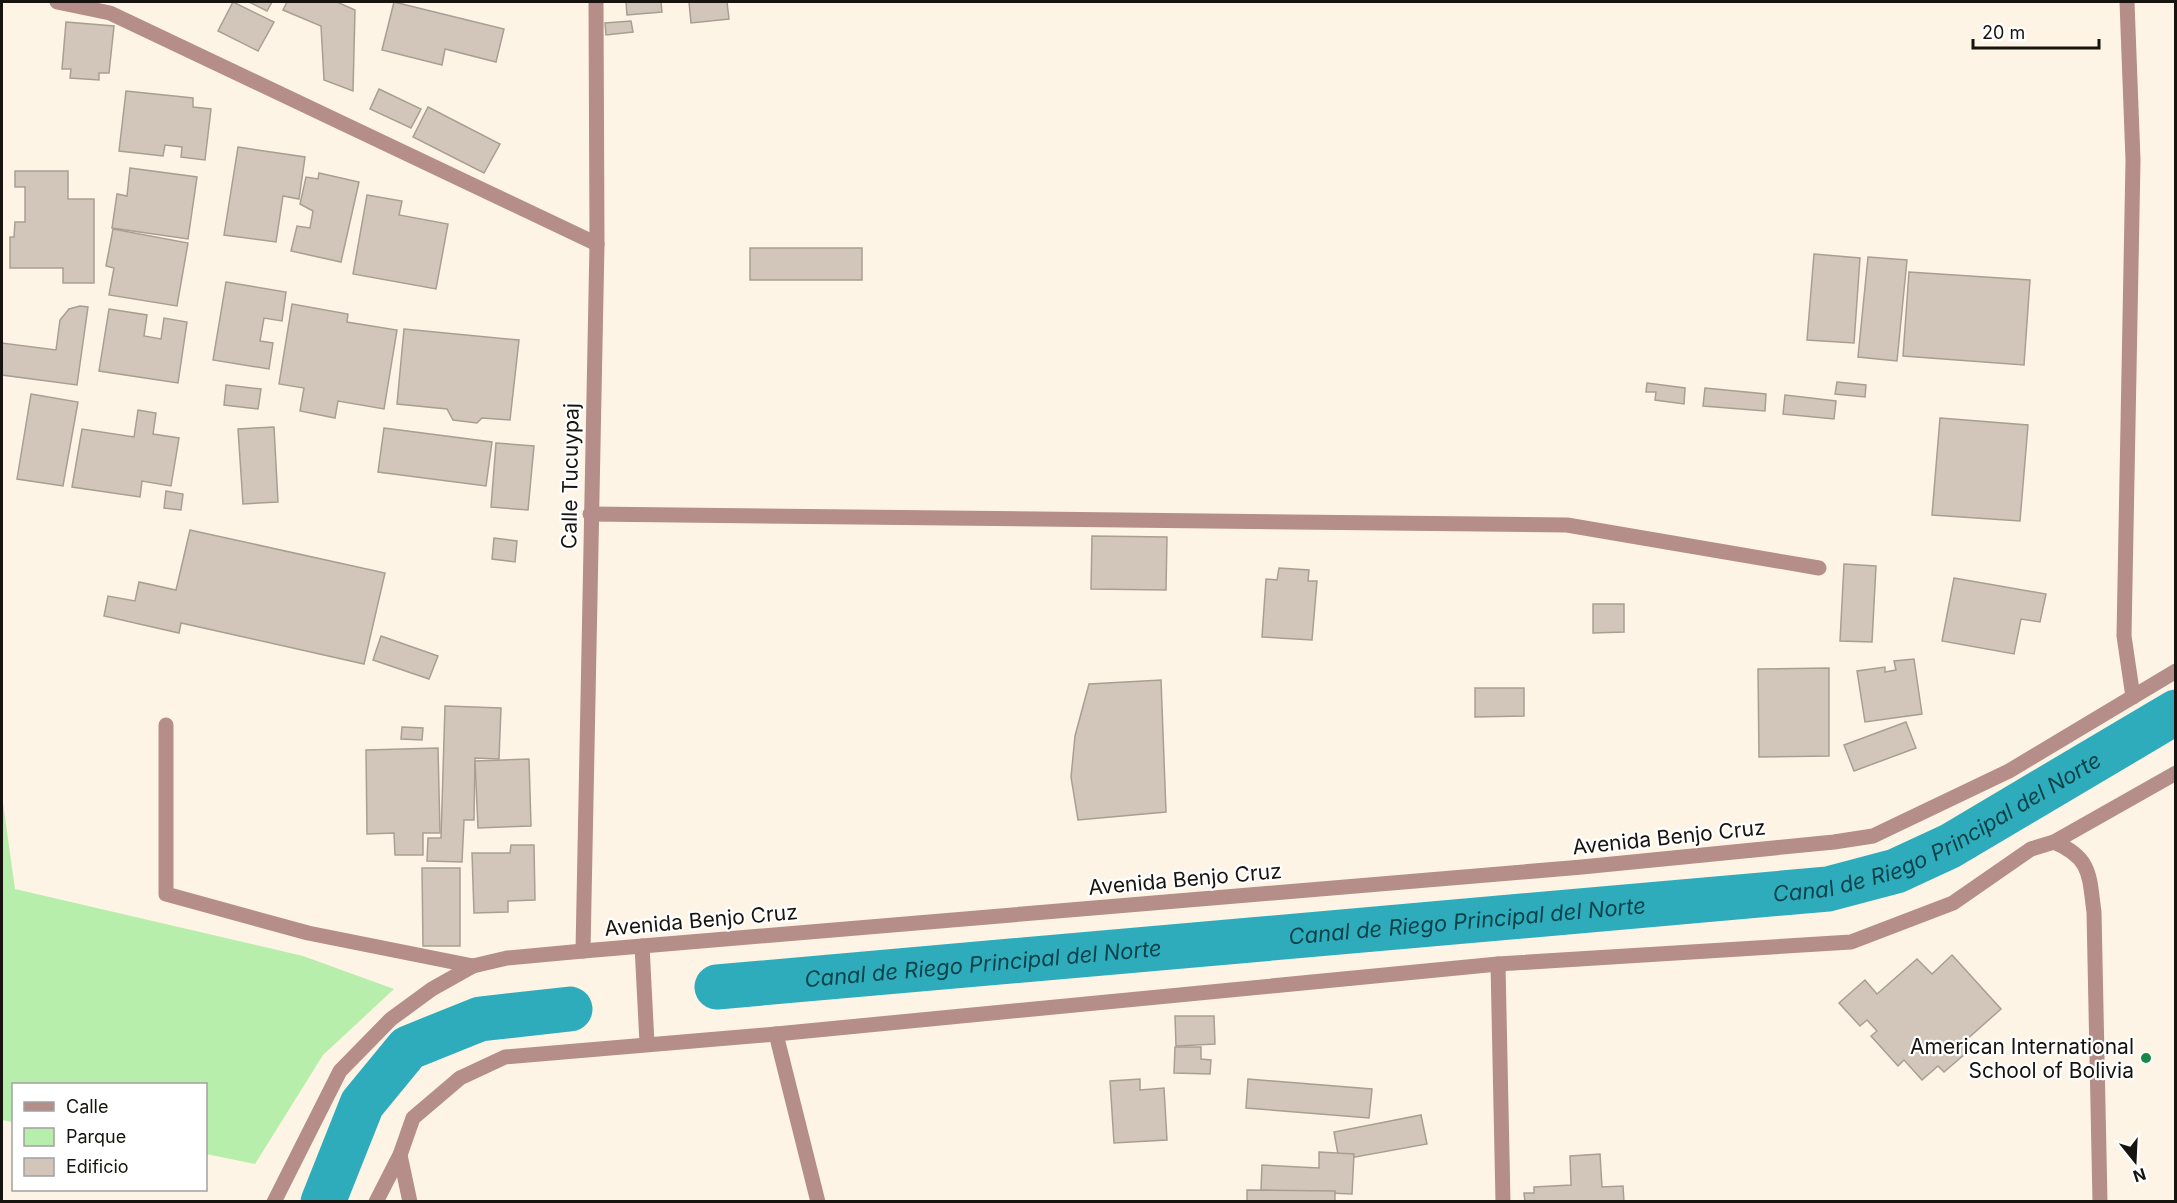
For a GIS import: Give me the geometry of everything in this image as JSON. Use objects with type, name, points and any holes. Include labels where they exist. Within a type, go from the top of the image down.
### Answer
[{"type":"street","points":[[57,2],[110,14],[597,244]]},
{"type":"street","name":"Calle Tucuypaj","points":[[583,951],[597,244],[596,2]]},
{"type":"street","points":[[2127,2],[2133,160],[2124,636],[2133,697]]},
{"type":"street","points":[[590,514],[1567,525],[1819,568]]},
{"type":"street","name":"Avenida Benjo Cruz","points":[[274,1202],[340,1071],[391,1019],[432,989],[473,966],[507,958],[1582,867],[1834,842],[1872,836],[2009,771],[2175,671]]},
{"type":"street","points":[[166,725],[166,894],[308,933],[473,966]]},
{"type":"street","points":[[376,1202],[400,1155],[413,1118],[460,1077],[505,1057],[647,1043],[776,1034],[1498,964],[1851,942],[1953,903],[2031,849],[2054,842],[2175,773]]},
{"type":"street","points":[[2054,842],[2074,850],[2088,871],[2094,912],[2100,1202]]},
{"type":"street","points":[[642,946],[647,1043]]},
{"type":"street","points":[[1498,964],[1503,1202]]},
{"type":"street","points":[[776,1034],[818,1202]]},
{"type":"street","points":[[400,1155],[410,1202]]},
{"type":"green space","points":[[2,796],[15,889],[303,956],[394,989],[323,1055],[255,1164],[207,1154],[207,1083],[12,1083],[12,1122],[2,1120]]},
{"type":"building","points":[[233,2],[274,22],[258,51],[218,31]]},
{"type":"building","points":[[249,2],[272,2],[267,11]]},
{"type":"building","points":[[287,2],[337,2],[355,10],[353,91],[324,80],[321,26],[283,10]]},
{"type":"building","points":[[394,2],[504,29],[496,62],[445,49],[442,65],[382,50]]},
{"type":"building","points":[[626,2],[661,2],[662,12],[627,15]]},
{"type":"building","points":[[689,2],[727,2],[729,19],[691,23]]},
{"type":"building","points":[[631,21],[633,32],[606,35],[605,23]]},
{"type":"building","points":[[66,22],[114,26],[109,73],[99,73],[99,80],[70,78],[71,69],[62,69]]},
{"type":"building","points":[[379,89],[421,109],[411,128],[370,109]]},
{"type":"building","points":[[126,91],[193,98],[193,107],[211,109],[205,160],[181,157],[182,147],[165,145],[163,156],[119,151]]},
{"type":"building","points":[[428,107],[500,144],[484,173],[413,137]]},
{"type":"building","points":[[238,147],[305,157],[299,199],[283,196],[276,242],[224,235]]},
{"type":"building","points":[[130,168],[197,177],[188,239],[112,228],[117,194],[127,196]]},
{"type":"building","points":[[15,171],[68,171],[68,199],[94,199],[94,283],[63,283],[63,268],[10,268],[10,237],[14,237],[15,222],[25,222],[25,187],[15,187]]},
{"type":"building","points":[[319,173],[359,182],[341,262],[291,251],[297,226],[310,228],[313,211],[300,204],[306,177],[318,179]]},
{"type":"building","points":[[367,195],[402,201],[399,215],[448,224],[436,289],[353,274]]},
{"type":"building","points":[[113,229],[188,243],[177,306],[109,295],[114,268],[106,266]]},
{"type":"building","points":[[750,248],[862,248],[862,280],[750,280]]},
{"type":"building","points":[[1814,254],[1860,258],[1854,343],[1807,340]]},
{"type":"building","points":[[1868,257],[1907,260],[1897,361],[1858,357]]},
{"type":"building","points":[[1909,272],[2030,280],[2024,365],[1903,356]]},
{"type":"building","points":[[226,282],[286,292],[282,321],[264,318],[260,341],[273,343],[269,369],[213,360]]},
{"type":"building","points":[[292,304],[348,314],[347,322],[397,330],[384,409],[338,401],[335,418],[300,411],[304,388],[279,384]]},
{"type":"building","points":[[80,306],[88,307],[77,385],[2,375],[2,343],[56,350],[60,320],[69,309]]},
{"type":"building","points":[[109,309],[147,315],[144,336],[161,339],[164,318],[187,322],[178,383],[99,371]]},
{"type":"building","points":[[404,329],[519,340],[510,420],[482,418],[477,423],[453,420],[447,409],[397,404]]},
{"type":"building","points":[[1837,382],[1866,385],[1865,397],[1835,394]]},
{"type":"building","points":[[1647,383],[1685,388],[1684,404],[1655,400],[1656,392],[1646,392]]},
{"type":"building","points":[[226,385],[261,389],[258,409],[224,405]]},
{"type":"building","points":[[1705,388],[1766,394],[1765,411],[1703,406]]},
{"type":"building","points":[[31,394],[78,402],[63,486],[17,479]]},
{"type":"building","points":[[1785,395],[1836,401],[1834,419],[1783,414]]},
{"type":"building","points":[[138,410],[156,413],[153,434],[179,438],[171,486],[142,481],[140,497],[72,487],[82,429],[134,437]]},
{"type":"building","points":[[1940,418],[2028,425],[2020,521],[1932,515]]},
{"type":"building","points":[[274,427],[278,502],[243,504],[238,429]]},
{"type":"building","points":[[384,428],[492,442],[486,486],[378,472]]},
{"type":"building","points":[[496,443],[534,446],[528,510],[491,507]]},
{"type":"building","points":[[166,491],[183,494],[181,510],[164,508]]},
{"type":"building","points":[[190,530],[385,573],[364,664],[181,623],[179,633],[104,616],[108,596],[135,601],[139,582],[176,590]]},
{"type":"building","points":[[1092,536],[1167,537],[1166,590],[1091,589]]},
{"type":"building","points":[[494,538],[517,541],[515,562],[492,559]]},
{"type":"building","points":[[1844,564],[1876,566],[1872,642],[1840,641]]},
{"type":"building","points":[[1279,568],[1309,570],[1308,581],[1317,581],[1312,640],[1262,637],[1266,579],[1277,580]]},
{"type":"building","points":[[1954,578],[2046,594],[2040,622],[2021,619],[2014,654],[1942,641]]},
{"type":"building","points":[[1593,604],[1624,604],[1624,632],[1593,633]]},
{"type":"building","points":[[381,636],[438,656],[429,679],[373,660]]},
{"type":"building","points":[[1914,659],[1922,714],[1865,722],[1857,671],[1885,667],[1885,672],[1896,670],[1894,661]]},
{"type":"building","points":[[1829,668],[1829,756],[1759,757],[1758,669]]},
{"type":"building","points":[[1161,680],[1166,812],[1078,820],[1071,777],[1075,736],[1089,684]]},
{"type":"building","points":[[1475,688],[1524,688],[1524,716],[1475,717]]},
{"type":"building","points":[[445,706],[501,708],[499,759],[475,758],[474,820],[464,820],[462,862],[427,861],[428,838],[441,838]]},
{"type":"building","points":[[1906,722],[1916,748],[1854,771],[1844,745]]},
{"type":"building","points":[[402,727],[423,728],[422,740],[401,739]]},
{"type":"building","points":[[438,748],[440,833],[423,833],[423,855],[395,855],[394,833],[367,834],[366,750]]},
{"type":"building","points":[[529,759],[531,826],[478,828],[475,761]]},
{"type":"building","points":[[511,845],[534,845],[535,900],[508,901],[508,912],[474,913],[472,853],[510,853]]},
{"type":"building","points":[[422,868],[460,868],[460,946],[423,946]]},
{"type":"building","points":[[1952,955],[2001,1009],[1965,1041],[1972,1048],[1944,1072],[1938,1066],[1922,1080],[1904,1060],[1898,1066],[1871,1036],[1877,1031],[1867,1020],[1860,1026],[1839,1003],[1865,980],[1877,994],[1917,959],[1932,974]]},
{"type":"building","points":[[1175,1016],[1214,1016],[1215,1044],[1176,1046]]},
{"type":"building","points":[[1175,1047],[1201,1047],[1201,1059],[1211,1060],[1210,1074],[1174,1073]]},
{"type":"building","points":[[1140,1079],[1140,1090],[1164,1088],[1167,1140],[1114,1143],[1110,1081]]},
{"type":"building","points":[[1248,1079],[1372,1089],[1369,1118],[1246,1108]]},
{"type":"building","points":[[1421,1115],[1427,1144],[1339,1160],[1334,1132]]},
{"type":"building","points":[[1319,1152],[1354,1154],[1352,1194],[1261,1190],[1262,1165],[1319,1168]]},
{"type":"building","points":[[1600,1154],[1602,1187],[1623,1186],[1624,1202],[1525,1202],[1524,1193],[1534,1193],[1534,1187],[1571,1185],[1570,1156]]},
{"type":"building","points":[[1247,1190],[1335,1191],[1335,1202],[1247,1202]]},
{"type":"waterway","name":"Canal de Riego Principal del Norte","points":[[717,987],[1828,889],[1896,871],[1950,846],[2176,712]]},
{"type":"waterway","name":"Canal de Riego Principal del Norte","points":[[323,1202],[362,1104],[408,1048],[480,1019],[570,1009]]},
{"type":"place","name":"American International School of Bolivia","points":[[2146,1058]]}]
